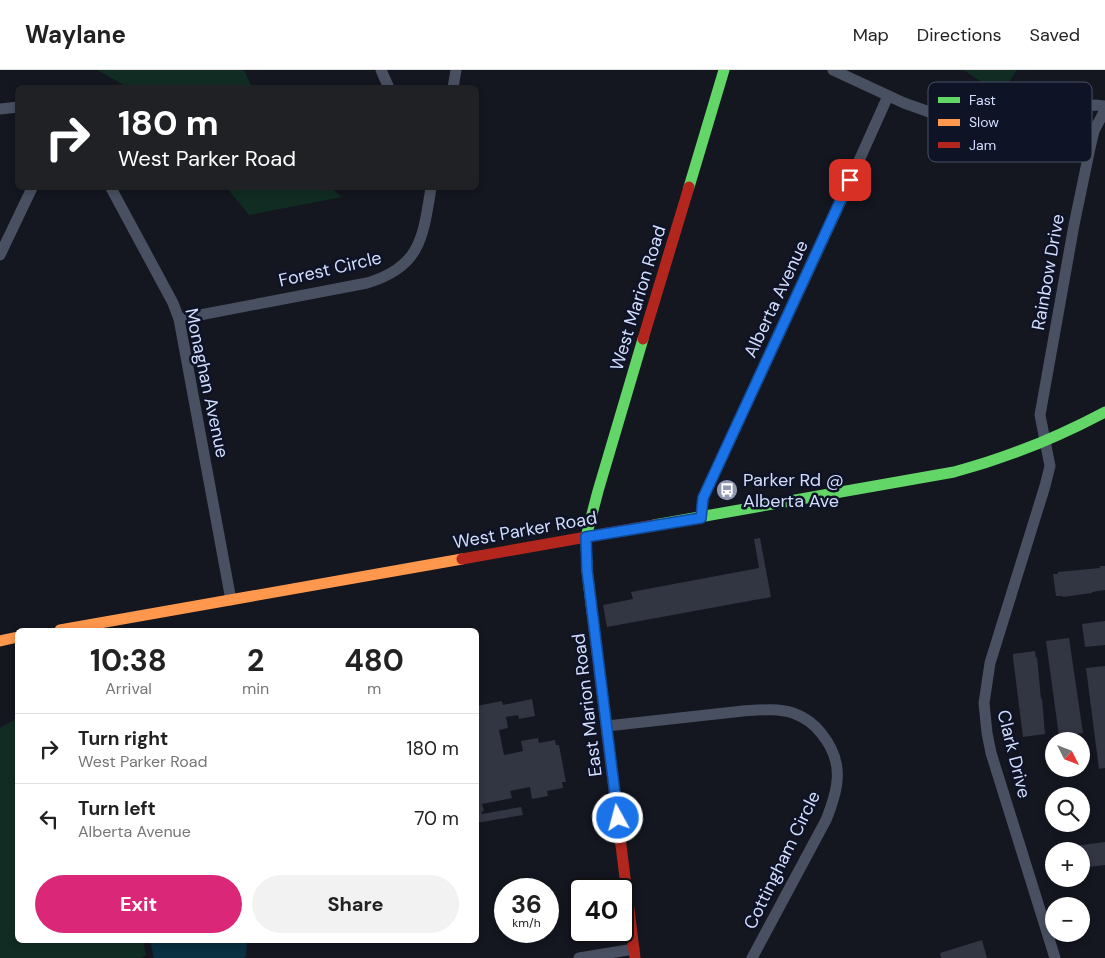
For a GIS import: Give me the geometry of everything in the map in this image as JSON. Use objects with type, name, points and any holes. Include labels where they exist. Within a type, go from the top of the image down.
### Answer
[{"type":"street","points":[[381,70],[388,85]]},
{"type":"street","points":[[453,85],[456,70]]},
{"type":"street","name":"West Marion Road","points":[[586,537],[598,491],[724,70]]},
{"type":"street","points":[[833,70],[888,96],[928,111]]},
{"type":"street","name":"Alberta Avenue","points":[[701,518],[703,498],[888,96]]},
{"type":"street","points":[[1092,105],[1105,106]]},
{"type":"street","points":[[0,109],[15,107]]},
{"type":"street","name":"Rainbow Drive","points":[[1092,140],[1094,131],[1105,110]]},
{"type":"street","name":"Rainbow Drive","points":[[1045,442],[1040,415],[1087,162]]},
{"type":"street","points":[[0,256],[31,190]]},
{"type":"street","name":"Monaghan Avenue","points":[[111,190],[173,302],[179,319],[231,600]]},
{"type":"street","name":"Forest Circle","points":[[179,319],[367,283],[393,273],[410,259],[418,246],[432,190]]},
{"type":"street","name":"West Parker Road","points":[[71,628],[954,472],[1015,455],[1067,433],[1105,412]]},
{"type":"street","name":"Clark Drive","points":[[1045,442],[1050,466],[1046,486],[990,663],[984,703],[986,733],[1055,958]]},
{"type":"street","name":"East Marion Road","points":[[586,537],[587,570],[635,954]]},
{"type":"street","points":[[0,640],[15,638]]},
{"type":"street","name":"Cottingham Circle","points":[[607,726],[743,711],[783,711],[802,717],[817,728],[828,741],[834,751],[838,766],[838,778],[832,806],[752,958]]},
{"type":"street","points":[[579,958],[635,954]]},
{"type":"green space","points":[[97,70],[244,70],[251,85],[123,85]]},
{"type":"green space","points":[[963,70],[1017,70],[1009,82],[982,82]]},
{"type":"green space","points":[[229,190],[333,190],[342,197],[249,215]]},
{"type":"green space","points":[[15,719],[15,943],[144,943],[146,955],[141,958],[0,958],[0,728]]},
{"type":"water","points":[[151,943],[247,943],[246,956],[244,958],[154,958]]},
{"type":"building","points":[[760,538],[771,597],[607,627],[603,605],[633,599],[631,592],[759,568],[754,539]]},
{"type":"building","points":[[1100,566],[1105,566],[1105,590],[1063,597],[1056,596],[1053,574],[1100,568]]},
{"type":"building","points":[[1105,621],[1105,645],[1085,647],[1082,624]]},
{"type":"building","points":[[1069,638],[1083,732],[1058,732],[1046,641]]},
{"type":"building","points":[[1035,651],[1045,734],[1023,737],[1013,654]]},
{"type":"building","points":[[1105,666],[1105,768],[1099,769],[1086,668]]},
{"type":"building","points":[[532,699],[535,716],[519,719],[518,715],[506,717],[508,728],[499,730],[504,755],[523,751],[521,741],[538,738],[539,743],[555,740],[556,745],[559,745],[566,782],[562,782],[563,788],[547,791],[548,796],[532,799],[530,787],[510,791],[512,798],[482,804],[484,811],[482,811],[482,814],[521,807],[523,815],[479,822],[479,705],[502,701],[503,705]]},
{"type":"building","points":[[1105,842],[1105,865],[1090,867],[1090,844]]},
{"type":"building","points":[[982,940],[987,958],[941,958],[940,953]]},
{"type":"traffic: fast","points":[[689,187],[724,70]]},
{"type":"traffic: fast","points":[[592,612],[587,570],[586,537],[643,339]]},
{"type":"traffic: fast","points":[[654,525],[954,472],[1031,446],[1105,412]]},
{"type":"traffic: slow","points":[[71,628],[462,559]]},
{"type":"traffic: slow","points":[[0,641],[15,638]]},
{"type":"traffic: jam","points":[[643,339],[689,187]]},
{"type":"traffic: jam","points":[[462,559],[654,525]]},
{"type":"traffic: jam","points":[[592,612],[635,958]]},
{"type":"place","name":"Parker Rd @ Alberta Ave","points":[[727,490]]},
{"type":"route","points":[[618,818],[587,570],[586,537],[701,518],[703,498],[850,180]]}]
